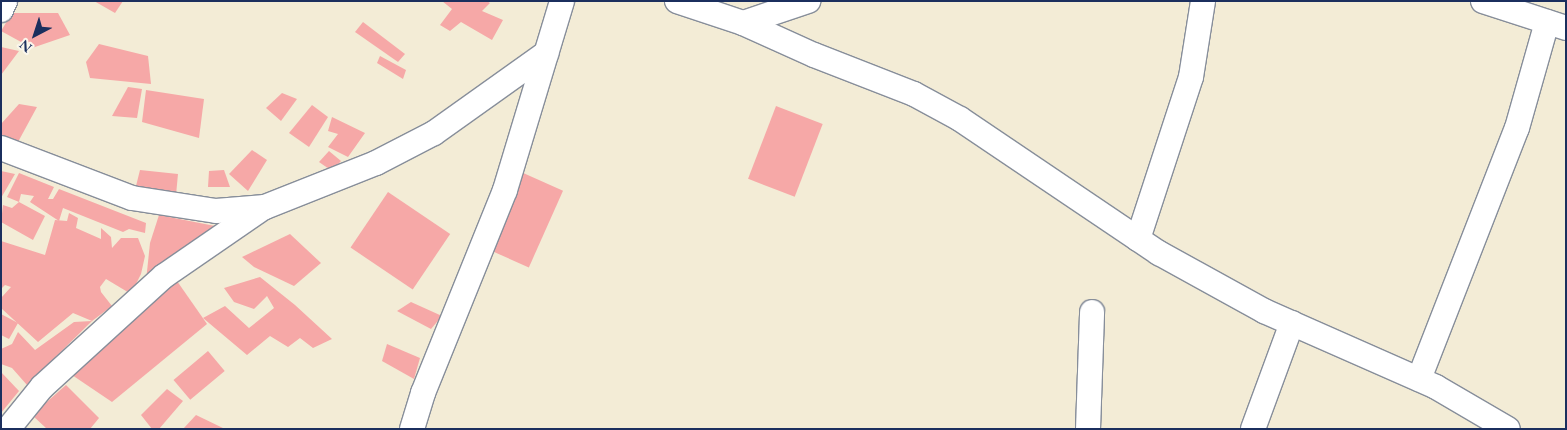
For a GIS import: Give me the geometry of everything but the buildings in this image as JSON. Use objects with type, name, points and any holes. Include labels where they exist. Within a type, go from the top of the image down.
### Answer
[{"type":"street","points":[[1,10],[5,1]]},
{"type":"street","points":[[412,429],[423,393],[504,190],[562,1]]},
{"type":"street","points":[[677,1],[743,23],[814,55],[914,94],[960,119],[1159,254],[1292,323],[1419,379],[1508,429]]},
{"type":"street","points":[[743,23],[808,1]]},
{"type":"street","points":[[1138,239],[1192,77],[1203,1]]},
{"type":"street","points":[[1419,379],[1556,25],[1483,1]]},
{"type":"street","points":[[8,429],[42,387],[164,276],[265,207],[376,163],[434,133],[546,54]]},
{"type":"street","points":[[1,148],[132,198],[216,211],[265,207]]},
{"type":"street","points":[[1088,429],[1092,312]]},
{"type":"street","points":[[1253,429],[1292,323]]}]
